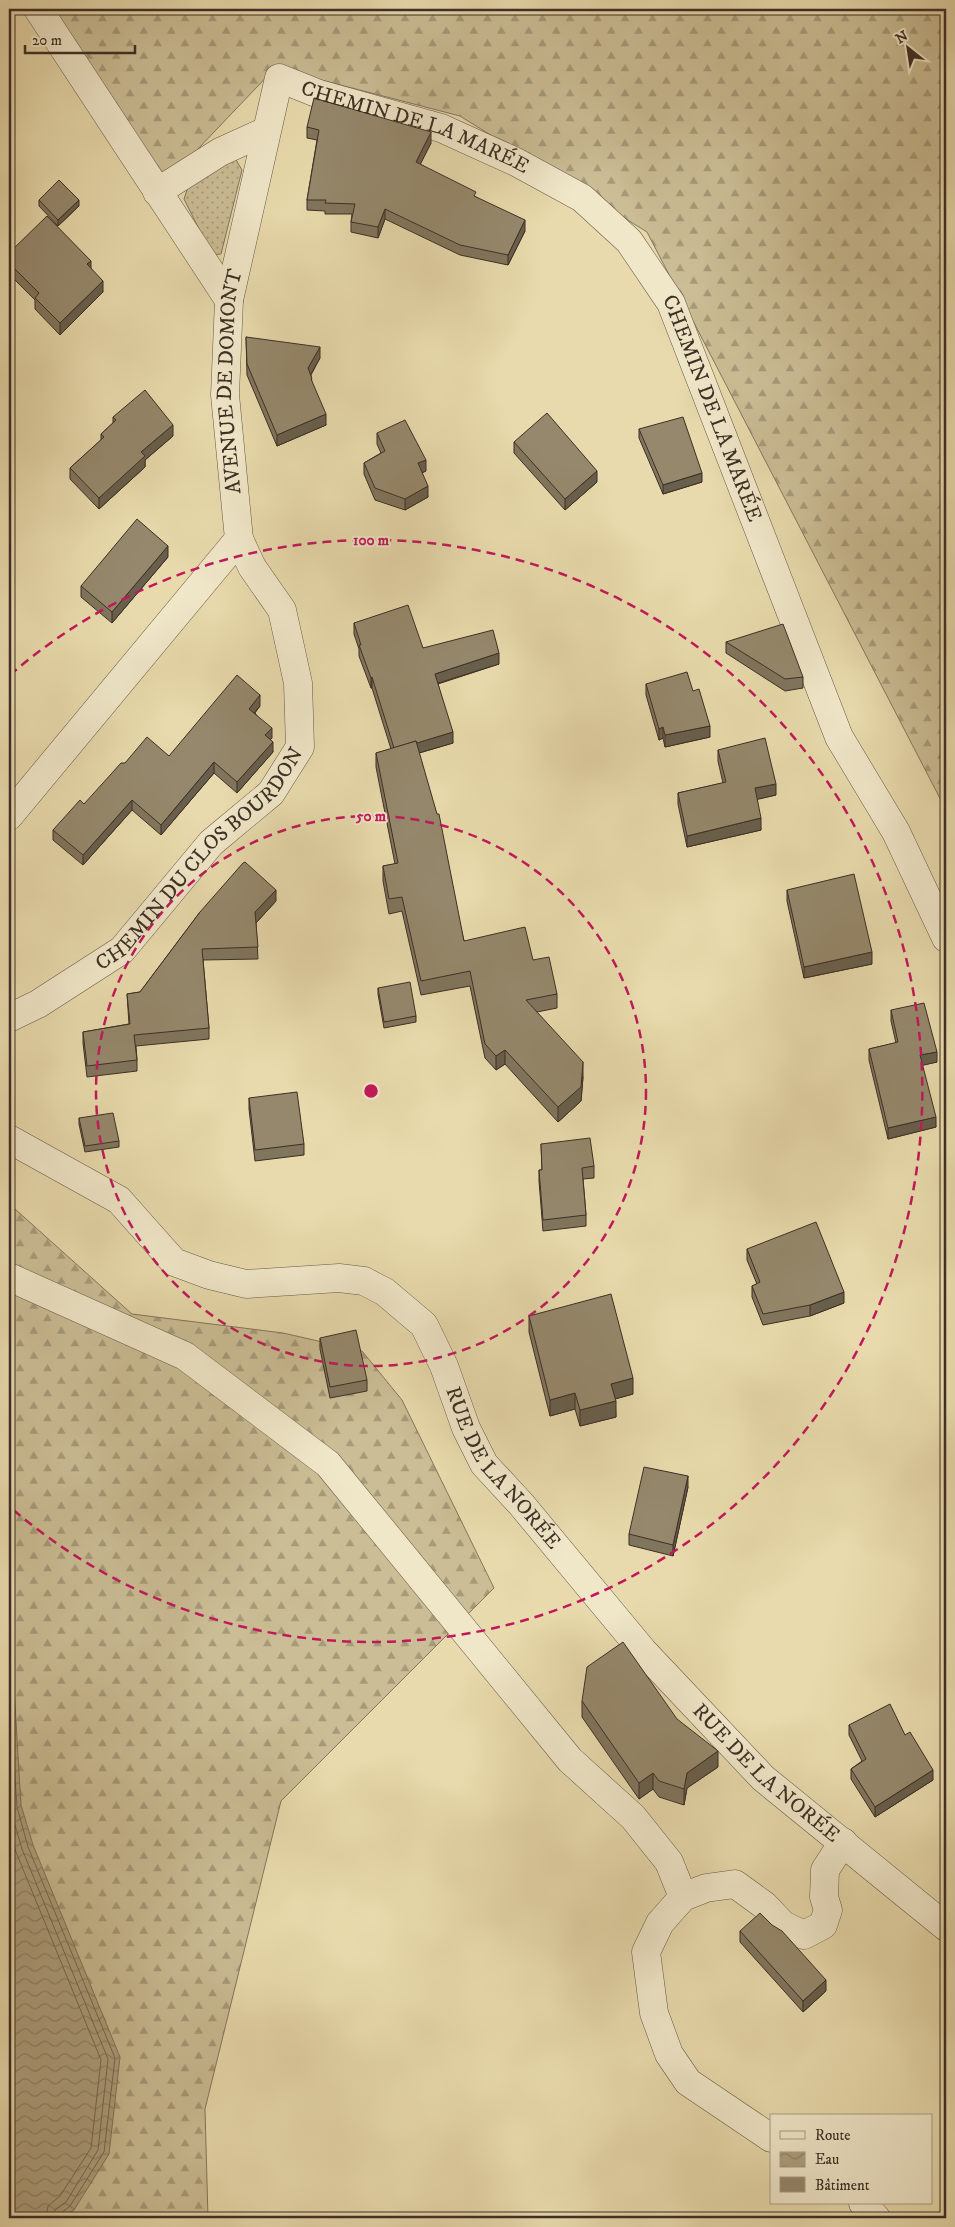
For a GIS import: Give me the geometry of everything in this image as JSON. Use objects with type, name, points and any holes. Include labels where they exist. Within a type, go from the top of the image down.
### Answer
[{"type":"street","points":[[38,9],[229,300]]},
{"type":"street","name":"AVENUE DE DOMONT","points":[[239,539],[225,395],[229,300],[279,78]]},
{"type":"street","name":"CHEMIN DE LA MARÉE","points":[[279,78],[319,94],[441,128],[516,162],[582,198],[629,241],[671,303],[839,737],[896,832],[946,938]]},
{"type":"street","points":[[157,192],[220,152],[266,131]]},
{"type":"street","points":[[9,816],[239,539]]},
{"type":"street","name":"CHEMIN DU CLOS BOURDON","points":[[9,1018],[38,1004],[122,950],[210,843],[271,793],[300,747],[298,683],[282,610],[252,567],[239,539]]},
{"type":"street","name":"RUE DE LA NORÉE","points":[[9,1139],[119,1200],[174,1262],[208,1275],[246,1284],[339,1278],[364,1281],[385,1292],[424,1325],[444,1366],[466,1428],[484,1464],[521,1504],[644,1651],[764,1778],[946,1927]]},
{"type":"street","points":[[9,1277],[185,1356],[328,1464],[570,1760],[633,1817],[669,1862],[683,1897]]},
{"type":"street","points":[[770,2137],[688,2082],[668,2054],[654,2013],[646,1952],[660,1924],[683,1897],[706,1888],[735,1884],[764,1905],[782,1926],[804,1934],[823,1926],[828,1910],[824,1897],[824,1870],[843,1842]]},
{"type":"street","points":[[864,2204],[876,2218]]},
{"type":"green space","points":[[42,9],[946,9],[946,810],[647,232],[460,116],[275,68],[157,192]]},
{"type":"green space","points":[[226,159],[236,160],[242,170],[221,254],[212,255],[184,199],[188,187]]},
{"type":"green space","points":[[15,1209],[132,1314],[283,1333],[362,1351],[402,1400],[494,1588],[281,1801],[205,2109],[208,2218],[9,2218],[9,1210]]},
{"type":"water","points":[[9,1648],[13,1671],[21,1805],[33,1845],[120,2057],[109,2154],[74,2210],[61,2218],[9,2218]]},
{"type":"building","points":[[314,98],[431,132],[416,162],[476,192],[474,196],[525,220],[508,255],[460,245],[385,209],[378,227],[351,222],[355,204],[325,203],[326,200],[307,200],[319,130],[307,127]]},
{"type":"building","points":[[59,180],[79,200],[58,220],[39,200]]},
{"type":"building","points":[[47,216],[91,261],[87,264],[103,281],[60,323],[35,298],[39,293],[9,263],[9,253]]},
{"type":"building","points":[[246,337],[320,347],[308,368],[326,414],[277,435],[247,364]]},
{"type":"building","points":[[145,390],[173,425],[141,452],[145,456],[99,498],[70,468],[104,437],[101,434],[116,420],[113,417]]},
{"type":"building","points":[[547,413],[597,471],[565,499],[514,442]]},
{"type":"building","points":[[683,417],[702,473],[663,485],[639,429]]},
{"type":"building","points":[[405,420],[426,460],[418,463],[428,486],[405,499],[375,488],[364,463],[385,451],[377,433]]},
{"type":"building","points":[[137,519],[168,546],[112,612],[81,586]]},
{"type":"building","points":[[408,605],[423,648],[493,630],[499,653],[435,674],[453,732],[394,748],[372,677],[359,645],[361,645],[354,623]]},
{"type":"building","points":[[783,624],[803,677],[785,679],[726,642]]},
{"type":"building","points":[[687,672],[693,691],[699,689],[710,726],[665,735],[663,727],[659,729],[646,684]]},
{"type":"building","points":[[237,675],[260,695],[249,709],[272,728],[265,735],[273,742],[237,782],[214,762],[161,825],[132,800],[83,855],[53,830],[80,800],[84,804],[121,763],[125,763],[147,737],[169,756]]},
{"type":"building","points":[[765,738],[776,784],[755,788],[761,818],[687,836],[678,793],[726,782],[718,750]]},
{"type":"building","points":[[416,741],[437,814],[439,814],[464,941],[525,927],[533,960],[549,957],[557,994],[526,1000],[583,1062],[581,1087],[558,1107],[505,1050],[496,1056],[485,1044],[470,971],[421,981],[402,897],[389,899],[383,866],[398,863],[376,753]]},
{"type":"building","points":[[245,862],[276,890],[255,912],[258,947],[202,949],[209,1028],[134,1035],[137,1060],[87,1066],[83,1032],[130,1024],[127,994],[140,992],[200,912]]},
{"type":"building","points":[[854,874],[872,952],[804,967],[787,890]]},
{"type":"building","points":[[410,982],[416,1016],[384,1022],[378,988]]},
{"type":"building","points":[[924,1003],[937,1052],[920,1055],[936,1117],[888,1128],[869,1049],[898,1042],[891,1010]]},
{"type":"building","points":[[297,1092],[304,1144],[255,1150],[249,1098]]},
{"type":"building","points":[[113,1113],[119,1141],[85,1146],[79,1118]]},
{"type":"building","points":[[590,1138],[594,1166],[582,1168],[586,1215],[543,1220],[539,1170],[542,1170],[541,1144]]},
{"type":"building","points":[[816,1222],[844,1292],[810,1305],[763,1314],[752,1286],[760,1282],[747,1249]]},
{"type":"building","points":[[611,1294],[633,1378],[611,1384],[616,1401],[580,1410],[575,1393],[550,1400],[529,1316]]},
{"type":"building","points":[[356,1330],[367,1380],[330,1387],[320,1338]]},
{"type":"building","points":[[644,1467],[688,1476],[673,1545],[629,1534]]},
{"type":"building","points":[[623,1642],[677,1719],[718,1751],[687,1773],[684,1789],[659,1781],[653,1773],[639,1783],[582,1701],[587,1667]]},
{"type":"building","points":[[890,1704],[905,1735],[910,1732],[933,1770],[875,1807],[851,1769],[866,1759],[849,1725]]},
{"type":"building","points":[[760,1913],[772,1925],[782,1931],[826,1980],[803,2001],[740,1931]]}]
